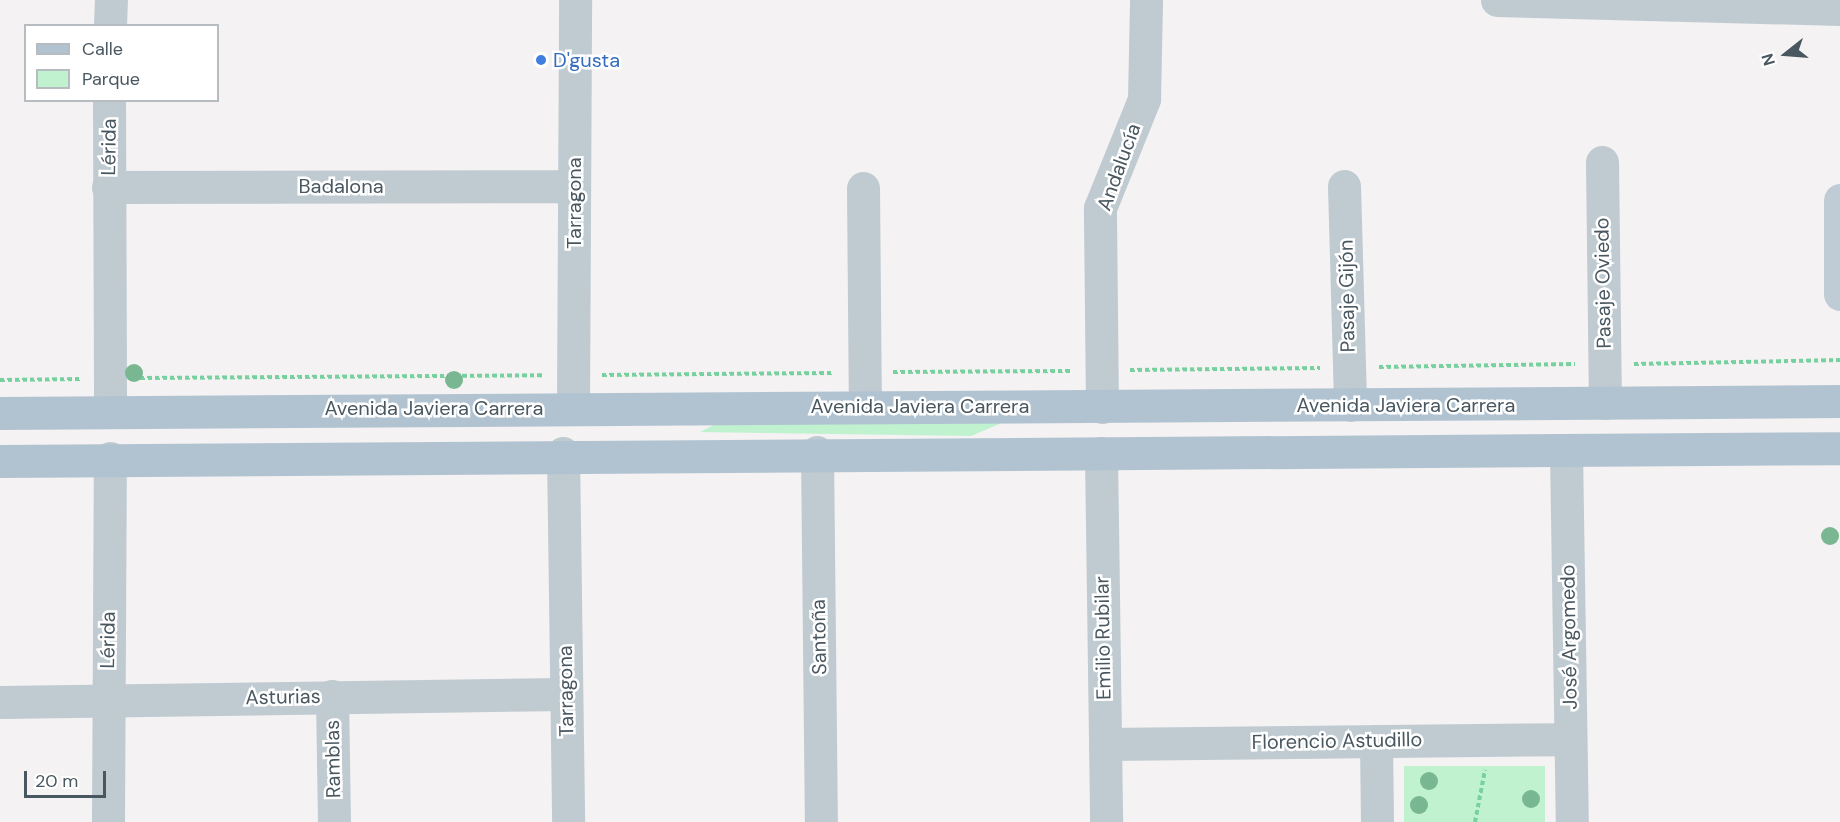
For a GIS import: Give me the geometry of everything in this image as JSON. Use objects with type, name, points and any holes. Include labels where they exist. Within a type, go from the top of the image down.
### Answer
[{"type":"main road","points":[[1840,200],[1840,294]]},
{"type":"main road","name":"Avenida Javiera Carrera","points":[[0,414],[111,394],[514,407],[573,391],[633,406],[1102,407],[1840,401]]},
{"type":"main road","points":[[64,460],[111,394]]},
{"type":"main road","points":[[1539,404],[1562,424],[1566,451]]},
{"type":"main road","points":[[563,453],[633,406]]},
{"type":"main road","points":[[1101,453],[1118,428],[1146,406]]},
{"type":"main road","points":[[514,407],[545,426],[563,453]]},
{"type":"main road","points":[[1057,453],[1086,432],[1102,407]]},
{"type":"main road","points":[[0,461],[563,453],[1101,453],[1840,448]]},
{"type":"street","points":[[110,24],[111,0]]},
{"type":"street","name":"Tarragona","points":[[573,391],[575,0]]},
{"type":"street","name":"Andalucía","points":[[1102,407],[1101,208],[1144,99],[1146,0]]},
{"type":"street","points":[[1497,0],[1840,9]]},
{"type":"street","name":"Lérida","points":[[109,102],[111,394]]},
{"type":"street","name":"Pasaje Oviedo","points":[[1602,162],[1605,403]]},
{"type":"street","name":"Badalona","points":[[108,187],[574,186]]},
{"type":"street","name":"Pasaje Gijón","points":[[1344,186],[1350,405]]},
{"type":"street","points":[[863,188],[866,405]]},
{"type":"street","name":"José Argomedo","points":[[1566,451],[1572,822]]},
{"type":"street","name":"Santoña","points":[[817,452],[821,822]]},
{"type":"street","name":"Tarragona","points":[[563,453],[568,822]]},
{"type":"street","name":"Emilio Rubilar","points":[[1101,453],[1106,822]]},
{"type":"street","name":"Lérida","points":[[108,822],[110,458]]},
{"type":"street","name":"Asturias","points":[[0,702],[566,694]]},
{"type":"street","name":"Ramblas","points":[[332,696],[334,822]]},
{"type":"street","name":"Florencio Astudillo","points":[[1105,744],[1570,739]]},
{"type":"street","points":[[1376,741],[1377,822]]},
{"type":"path","points":[[0,380],[111,394],[573,391],[865,372],[1102,371],[1840,360]]},
{"type":"path","points":[[1476,822],[1491,740]]},
{"type":"green space","points":[[733,415],[1011,419],[971,436],[700,432]]},
{"type":"green space","points":[[1404,766],[1545,766],[1545,822],[1404,822]]},
{"type":"place","name":"D'gusta","points":[[541,60]]}]
